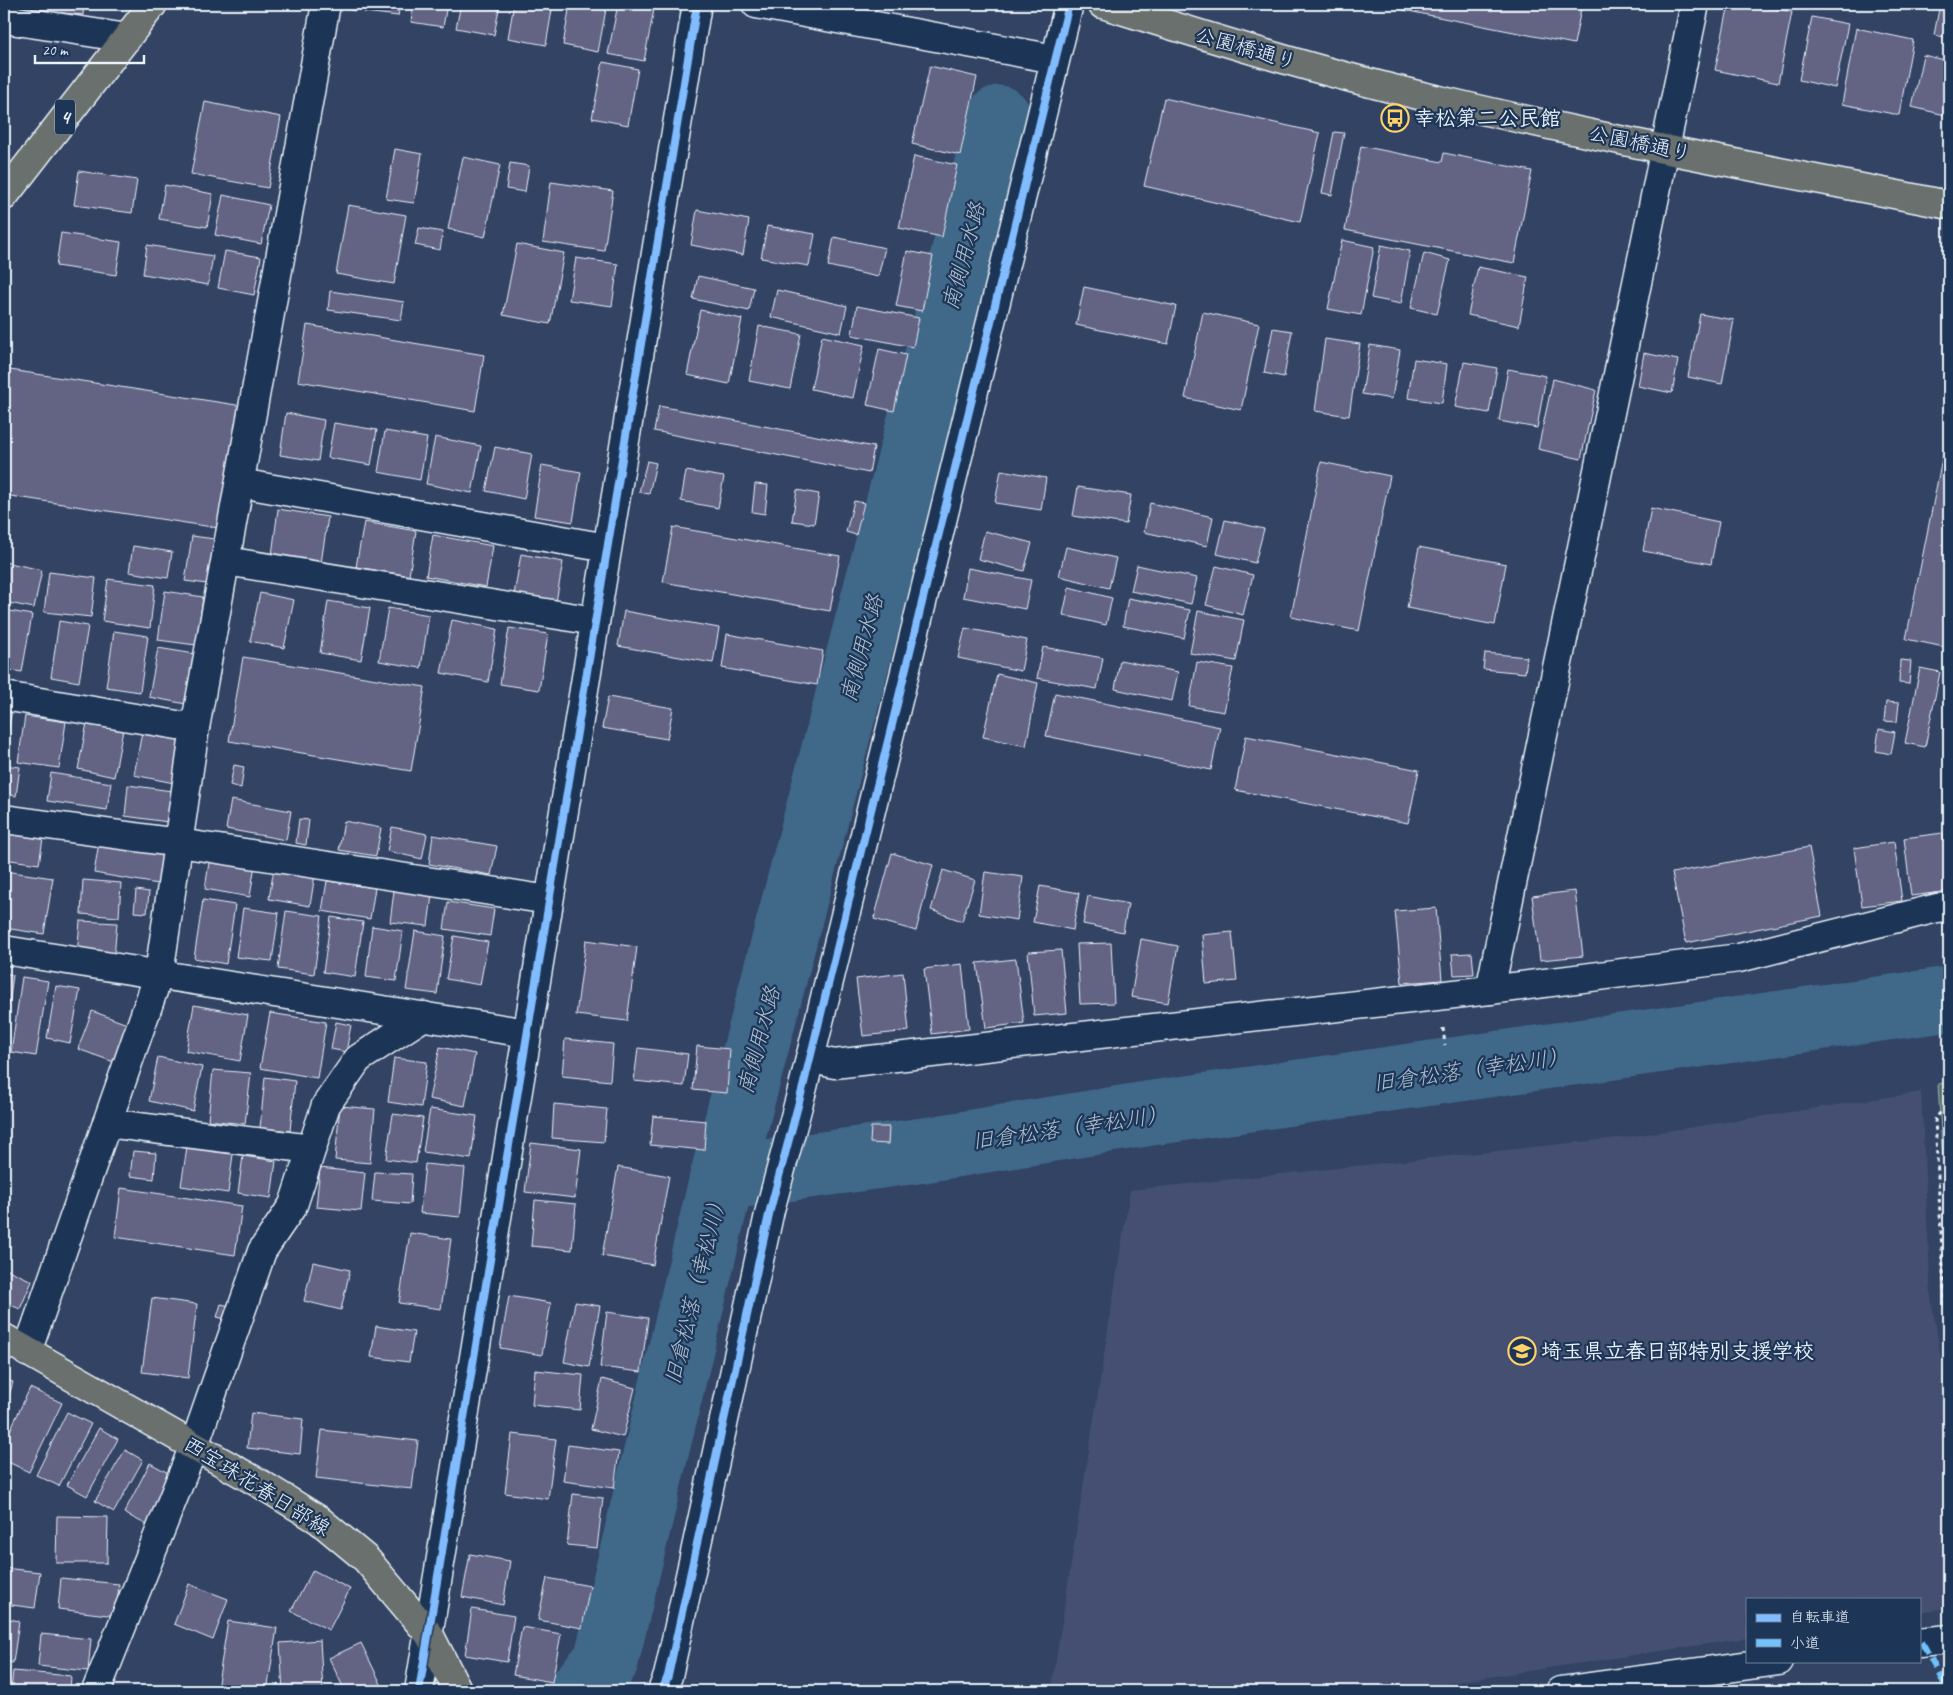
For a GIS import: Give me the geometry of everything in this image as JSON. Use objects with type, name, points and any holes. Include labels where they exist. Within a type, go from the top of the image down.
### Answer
[{"type":"main road","name":"4","points":[[4,196],[153,4]]},
{"type":"main road","name":"公園橋通り","points":[[1102,4],[1239,47],[1452,103],[1666,149],[1949,205]]},
{"type":"main road","name":"西宝珠花春日部線","points":[[4,1338],[194,1446],[319,1520],[366,1559],[429,1634],[458,1691]]},
{"type":"street","points":[[27,1352],[159,974],[196,728],[326,4]]},
{"type":"street","points":[[419,1691],[697,4]]},
{"type":"street","points":[[756,4],[1055,59]]},
{"type":"street","points":[[662,1691],[668,1676],[770,1210],[803,1087],[1069,4]]},
{"type":"street","points":[[1490,990],[1695,4]]},
{"type":"street","points":[[4,19],[126,38]]},
{"type":"street","points":[[240,483],[607,548]]},
{"type":"street","points":[[226,562],[595,621]]},
{"type":"street","points":[[4,696],[196,728]]},
{"type":"street","points":[[4,819],[179,843],[549,900]]},
{"type":"street","points":[[810,1058],[834,1064],[1490,990],[1739,958],[1937,908],[1949,907]]},
{"type":"street","points":[[4,950],[527,1033]]},
{"type":"street","points":[[96,1691],[194,1446],[262,1251],[292,1206],[326,1105],[358,1059],[424,1016]]},
{"type":"street","points":[[107,1123],[311,1149]]},
{"type":"street","points":[[1920,1642],[1949,1639]]},
{"type":"street","points":[[1560,1691],[1772,1662]]},
{"type":"path","points":[[1949,1072],[1945,1072],[1949,1102],[1935,1119],[1945,1307],[1949,1335]]},
{"type":"shaded area","name":"埼玉県立春日部特別支援学校","points":[[1921,1092],[1931,1298],[1949,1405],[1949,1608],[1920,1612],[1920,1598],[1746,1598],[1746,1638],[1396,1691],[1051,1691],[1130,1190],[1627,1137]]},
{"type":"green space","points":[[1949,1082],[1949,1259],[1938,1084]]},
{"type":"building","points":[[26,4],[84,4],[83,15],[25,9]]},
{"type":"building","points":[[347,4],[357,4],[356,11],[346,9]]},
{"type":"building","points":[[365,4],[400,4],[398,16],[364,12]]},
{"type":"building","points":[[413,4],[447,4],[443,27],[411,22]]},
{"type":"building","points":[[461,4],[500,4],[494,35],[456,28]]},
{"type":"building","points":[[514,4],[553,4],[546,45],[508,38]]},
{"type":"building","points":[[570,4],[607,4],[598,52],[563,45]]},
{"type":"building","points":[[618,4],[655,4],[644,61],[608,54]]},
{"type":"building","points":[[894,4],[920,4],[917,11]]},
{"type":"building","points":[[1399,4],[1582,4],[1574,44],[1398,9]]},
{"type":"building","points":[[1729,4],[1753,4],[1792,12],[1778,83],[1715,70]]},
{"type":"building","points":[[1940,4],[1949,4],[1949,38],[1934,35]]},
{"type":"building","points":[[1812,17],[1848,24],[1835,88],[1799,80]]},
{"type":"building","points":[[1856,28],[1913,40],[1899,115],[1842,104]]},
{"type":"building","points":[[1923,55],[1949,61],[1949,116],[1912,107]]},
{"type":"building","points":[[603,62],[638,69],[628,125],[592,118]]},
{"type":"building","points":[[930,66],[977,77],[960,155],[912,144]]},
{"type":"building","points":[[1164,98],[1320,133],[1300,222],[1144,186]]},
{"type":"building","points":[[205,102],[281,117],[268,188],[191,174]]},
{"type":"building","points":[[1334,132],[1344,133],[1332,195],[1322,193]]},
{"type":"building","points":[[1361,146],[1442,162],[1444,153],[1532,171],[1514,263],[1345,230]]},
{"type":"building","points":[[395,149],[422,154],[414,203],[386,199]]},
{"type":"building","points":[[914,156],[957,165],[942,237],[899,228]]},
{"type":"building","points":[[463,157],[500,165],[485,237],[448,229]]},
{"type":"building","points":[[510,163],[529,166],[525,192],[506,189]]},
{"type":"building","points":[[79,171],[137,180],[132,213],[74,205]]},
{"type":"building","points":[[551,182],[613,191],[604,251],[543,242]]},
{"type":"building","points":[[165,185],[213,194],[207,227],[159,219]]},
{"type":"building","points":[[223,195],[269,205],[261,244],[215,235]]},
{"type":"building","points":[[348,205],[406,215],[394,284],[336,274]]},
{"type":"building","points":[[697,210],[749,220],[743,255],[691,245]]},
{"type":"building","points":[[767,226],[815,234],[809,266],[761,258]]},
{"type":"building","points":[[419,228],[443,232],[440,250],[415,245]]},
{"type":"building","points":[[61,233],[121,242],[116,275],[56,266]]},
{"type":"building","points":[[834,237],[885,248],[878,277],[828,266]]},
{"type":"building","points":[[1342,240],[1374,247],[1361,315],[1328,309]]},
{"type":"building","points":[[517,244],[564,253],[550,324],[503,315]]},
{"type":"building","points":[[147,245],[213,256],[208,285],[143,274]]},
{"type":"building","points":[[1381,245],[1410,251],[1401,304],[1371,298]]},
{"type":"building","points":[[225,251],[261,257],[254,295],[218,288]]},
{"type":"building","points":[[907,251],[933,256],[922,311],[896,306]]},
{"type":"building","points":[[1424,253],[1450,260],[1437,314],[1411,308]]},
{"type":"building","points":[[576,258],[618,264],[612,306],[569,300]]},
{"type":"building","points":[[1478,267],[1528,277],[1519,326],[1468,315]]},
{"type":"building","points":[[698,276],[754,288],[749,311],[693,299]]},
{"type":"building","points":[[1084,287],[1176,306],[1168,344],[1076,325]]},
{"type":"building","points":[[777,290],[847,306],[841,333],[771,317]]},
{"type":"building","points":[[330,291],[404,302],[401,320],[328,310]]},
{"type":"building","points":[[857,306],[919,318],[913,347],[852,335]]},
{"type":"building","points":[[700,310],[742,319],[729,384],[687,375]]},
{"type":"building","points":[[1203,312],[1259,324],[1241,410],[1185,398]]},
{"type":"building","points":[[1700,314],[1734,320],[1722,384],[1688,377]]},
{"type":"building","points":[[307,325],[484,355],[475,411],[298,381]]},
{"type":"building","points":[[759,326],[801,334],[790,389],[749,381]]},
{"type":"building","points":[[1273,328],[1292,331],[1284,377],[1264,373]]},
{"type":"building","points":[[822,336],[864,345],[853,398],[811,389]]},
{"type":"building","points":[[1325,339],[1360,344],[1349,416],[1315,411]]},
{"type":"building","points":[[1370,345],[1400,350],[1392,399],[1362,394]]},
{"type":"building","points":[[879,349],[906,355],[894,411],[867,405]]},
{"type":"building","points":[[1644,353],[1678,360],[1672,393],[1638,386]]},
{"type":"building","points":[[1414,359],[1447,364],[1442,403],[1408,398]]},
{"type":"building","points":[[1464,362],[1497,368],[1489,413],[1455,407]]},
{"type":"building","points":[[4,369],[243,406],[225,529],[4,495]]},
{"type":"building","points":[[1508,369],[1546,376],[1537,428],[1499,421]]},
{"type":"building","points":[[1553,379],[1596,390],[1581,459],[1538,449]]},
{"type":"building","points":[[659,406],[874,447],[869,473],[654,431]]},
{"type":"building","points":[[286,413],[324,420],[318,461],[280,455]]},
{"type":"building","points":[[334,423],[377,430],[371,465],[328,458]]},
{"type":"building","points":[[1949,424],[1949,648],[1906,639]]},
{"type":"building","points":[[385,431],[427,438],[420,480],[378,472]]},
{"type":"building","points":[[435,437],[481,446],[472,493],[426,484]]},
{"type":"building","points":[[495,447],[532,454],[524,499],[486,491]]},
{"type":"building","points":[[647,461],[656,463],[649,494],[639,492]]},
{"type":"building","points":[[1321,462],[1390,476],[1359,631],[1291,617]]},
{"type":"building","points":[[542,465],[581,472],[573,522],[534,516]]},
{"type":"building","points":[[1001,470],[1046,478],[1041,510],[995,503]]},
{"type":"building","points":[[686,471],[724,477],[718,508],[681,501]]},
{"type":"building","points":[[755,484],[768,485],[765,514],[752,512]]},
{"type":"building","points":[[1078,487],[1131,495],[1126,524],[1073,516]]},
{"type":"building","points":[[797,490],[819,494],[814,524],[792,521]]},
{"type":"building","points":[[854,501],[864,503],[856,535],[846,532]]},
{"type":"building","points":[[1150,503],[1213,517],[1207,546],[1144,532]]},
{"type":"building","points":[[1651,508],[1719,522],[1711,564],[1643,551]]},
{"type":"building","points":[[278,509],[328,517],[321,563],[272,555]]},
{"type":"building","points":[[1225,520],[1264,529],[1255,563],[1217,554]]},
{"type":"building","points":[[364,522],[416,531],[409,576],[356,567]]},
{"type":"building","points":[[673,527],[840,556],[830,611],[663,582]]},
{"type":"building","points":[[985,531],[1032,543],[1024,571],[978,559]]},
{"type":"building","points":[[433,535],[493,546],[486,587],[426,576]]},
{"type":"building","points":[[192,536],[222,540],[215,585],[185,581]]},
{"type":"building","points":[[133,546],[172,552],[168,578],[129,572]]},
{"type":"building","points":[[1066,547],[1116,558],[1109,588],[1059,576]]},
{"type":"building","points":[[1419,547],[1506,564],[1495,625],[1407,608]]},
{"type":"building","points":[[521,554],[563,562],[556,602],[514,595]]},
{"type":"building","points":[[4,562],[42,570],[34,608],[4,602]]},
{"type":"building","points":[[1137,565],[1197,578],[1191,604],[1131,591]]},
{"type":"building","points":[[1216,566],[1253,575],[1243,615],[1206,605]]},
{"type":"building","points":[[968,568],[1031,580],[1025,609],[963,597]]},
{"type":"building","points":[[49,572],[96,578],[91,617],[44,612]]},
{"type":"building","points":[[108,579],[155,585],[150,628],[102,621]]},
{"type":"building","points":[[1069,587],[1112,598],[1106,625],[1063,615]]},
{"type":"building","points":[[165,591],[203,597],[196,645],[158,640]]},
{"type":"building","points":[[260,593],[294,600],[284,648],[250,641]]},
{"type":"building","points":[[1128,598],[1190,610],[1184,638],[1123,626]]},
{"type":"building","points":[[328,601],[370,608],[361,660],[320,653]]},
{"type":"building","points":[[388,608],[429,615],[421,668],[379,661]]},
{"type":"building","points":[[4,610],[32,615],[22,672],[4,669]]},
{"type":"building","points":[[624,611],[719,628],[713,663],[618,646]]},
{"type":"building","points":[[1198,611],[1244,620],[1236,661],[1190,653]]},
{"type":"building","points":[[452,620],[497,629],[488,682],[441,673]]},
{"type":"building","points":[[59,621],[88,626],[79,682],[51,677]]},
{"type":"building","points":[[509,628],[548,634],[539,690],[500,684]]},
{"type":"building","points":[[965,628],[1027,640],[1021,671],[958,658]]},
{"type":"building","points":[[114,631],[148,636],[140,692],[106,687]]},
{"type":"building","points":[[727,634],[823,651],[817,685],[722,668]]},
{"type":"building","points":[[1043,647],[1103,658],[1097,689],[1037,678]]},
{"type":"building","points":[[158,648],[195,654],[186,704],[149,697]]},
{"type":"building","points":[[1485,653],[1527,657],[1525,673],[1483,669]]},
{"type":"building","points":[[243,657],[425,687],[411,771],[229,741]]},
{"type":"building","points":[[1120,660],[1178,672],[1172,701],[1115,689]]},
{"type":"building","points":[[1900,660],[1911,661],[1909,684],[1899,683]]},
{"type":"building","points":[[1197,662],[1233,668],[1224,712],[1189,706]]},
{"type":"building","points":[[1920,668],[1940,672],[1925,747],[1905,743]]},
{"type":"building","points":[[997,674],[1038,683],[1026,746],[983,737]]},
{"type":"building","points":[[1055,693],[1220,727],[1211,770],[1046,736]]},
{"type":"building","points":[[608,697],[673,708],[667,739],[602,728]]},
{"type":"building","points":[[1886,702],[1899,703],[1897,722],[1884,721]]},
{"type":"building","points":[[4,708],[12,709],[4,758]]},
{"type":"building","points":[[25,716],[66,722],[59,768],[18,762]]},
{"type":"building","points":[[87,723],[123,730],[114,777],[78,769]]},
{"type":"building","points":[[1879,729],[1895,732],[1891,754],[1876,751]]},
{"type":"building","points":[[142,732],[182,739],[174,783],[134,775]]},
{"type":"building","points":[[1246,736],[1419,770],[1408,823],[1235,790]]},
{"type":"building","points":[[4,765],[20,767],[16,796],[4,794]]},
{"type":"building","points":[[234,765],[244,767],[241,788],[230,785]]},
{"type":"building","points":[[51,773],[111,783],[107,810],[47,801]]},
{"type":"building","points":[[128,785],[179,792],[175,823],[125,816]]},
{"type":"building","points":[[231,800],[291,811],[286,840],[226,829]]},
{"type":"building","points":[[299,819],[309,820],[306,845],[296,843]]},
{"type":"building","points":[[344,821],[381,828],[376,856],[339,850]]},
{"type":"building","points":[[4,826],[44,832],[39,864],[4,859]]},
{"type":"building","points":[[392,827],[427,834],[422,859],[387,851]]},
{"type":"building","points":[[1943,833],[1949,891],[1911,896],[1904,838]]},
{"type":"building","points":[[433,835],[497,846],[491,875],[429,864]]},
{"type":"building","points":[[99,842],[164,853],[158,884],[94,873]]},
{"type":"building","points":[[1894,842],[1902,901],[1862,906],[1854,848]]},
{"type":"building","points":[[1809,847],[1822,916],[1686,943],[1672,873]]},
{"type":"building","points":[[892,853],[933,865],[916,931],[874,919]]},
{"type":"building","points":[[210,856],[255,864],[250,897],[205,889]]},
{"type":"building","points":[[274,868],[315,874],[310,906],[269,899]]},
{"type":"building","points":[[943,870],[975,880],[962,921],[931,910]]},
{"type":"building","points":[[5,871],[53,878],[44,934],[4,928]]},
{"type":"building","points":[[985,872],[1023,877],[1017,920],[979,914]]},
{"type":"building","points":[[83,880],[121,883],[119,917],[81,914]]},
{"type":"building","points":[[327,881],[375,888],[370,919],[322,911]]},
{"type":"building","points":[[1040,886],[1079,893],[1073,930],[1033,922]]},
{"type":"building","points":[[136,890],[149,892],[147,913],[134,912]]},
{"type":"building","points":[[394,891],[432,895],[428,926],[390,922]]},
{"type":"building","points":[[1575,891],[1583,956],[1540,960],[1532,896]]},
{"type":"building","points":[[1088,896],[1128,904],[1123,932],[1083,924]]},
{"type":"building","points":[[203,900],[235,905],[226,964],[194,958]]},
{"type":"building","points":[[448,902],[494,909],[490,936],[444,929]]},
{"type":"building","points":[[243,908],[279,913],[272,961],[236,957]]},
{"type":"building","points":[[1436,908],[1442,980],[1402,983],[1395,911]]},
{"type":"building","points":[[286,911],[322,916],[314,974],[278,969]]},
{"type":"building","points":[[331,917],[363,922],[355,977],[323,972]]},
{"type":"building","points":[[80,921],[117,923],[114,958],[77,955]]},
{"type":"building","points":[[372,926],[403,931],[396,981],[366,977]]},
{"type":"building","points":[[415,931],[445,936],[437,994],[406,990]]},
{"type":"building","points":[[1232,932],[1237,981],[1206,984],[1202,935]]},
{"type":"building","points":[[454,936],[488,942],[480,985],[446,979]]},
{"type":"building","points":[[1141,939],[1178,946],[1168,1003],[1131,997]]},
{"type":"building","points":[[586,940],[637,947],[627,1021],[576,1015]]},
{"type":"building","points":[[1111,943],[1114,1003],[1080,1004],[1077,944]]},
{"type":"building","points":[[1061,950],[1067,1013],[1034,1016],[1028,952]]},
{"type":"building","points":[[1472,953],[1474,974],[1454,975],[1452,954]]},
{"type":"building","points":[[1016,959],[1024,1023],[986,1028],[977,963]]},
{"type":"building","points":[[962,964],[969,1029],[932,1034],[924,969]]},
{"type":"building","points":[[4,973],[13,975],[4,1044]]},
{"type":"building","points":[[903,973],[909,1031],[863,1036],[856,979]]},
{"type":"building","points":[[22,977],[48,981],[36,1056],[11,1052]]},
{"type":"building","points":[[56,986],[80,990],[70,1043],[47,1038]]},
{"type":"building","points":[[194,1005],[248,1015],[240,1061],[186,1051]]},
{"type":"building","points":[[92,1011],[127,1024],[114,1062],[78,1049]]},
{"type":"building","points":[[270,1013],[326,1022],[317,1078],[260,1068]]},
{"type":"building","points":[[336,1022],[351,1025],[346,1052],[331,1049]]},
{"type":"building","points":[[565,1039],[613,1044],[610,1081],[562,1076]]},
{"type":"building","points":[[697,1046],[730,1049],[727,1093],[693,1090]]},
{"type":"building","points":[[440,1047],[475,1054],[465,1106],[429,1099]]},
{"type":"building","points":[[638,1048],[688,1054],[684,1086],[634,1081]]},
{"type":"building","points":[[158,1057],[202,1067],[193,1111],[149,1101]]},
{"type":"building","points":[[394,1058],[427,1062],[421,1107],[388,1102]]},
{"type":"building","points":[[213,1070],[251,1073],[245,1124],[208,1120]]},
{"type":"building","points":[[265,1077],[295,1081],[290,1131],[260,1128]]},
{"type":"building","points":[[554,1104],[607,1109],[604,1142],[552,1138]]},
{"type":"building","points":[[340,1106],[375,1109],[370,1163],[335,1160]]},
{"type":"building","points":[[430,1109],[477,1116],[471,1159],[423,1152]]},
{"type":"building","points":[[393,1114],[423,1118],[416,1163],[386,1159]]},
{"type":"building","points":[[653,1116],[706,1121],[704,1150],[650,1145]]},
{"type":"building","points":[[871,1127],[889,1127],[888,1144],[870,1143]]},
{"type":"building","points":[[531,1143],[581,1149],[575,1198],[525,1192]]},
{"type":"building","points":[[187,1147],[233,1154],[228,1193],[181,1186]]},
{"type":"building","points":[[133,1151],[156,1153],[154,1179],[130,1176]]},
{"type":"building","points":[[243,1156],[276,1161],[271,1198],[238,1193]]},
{"type":"building","points":[[425,1164],[465,1168],[460,1217],[420,1213]]},
{"type":"building","points":[[618,1167],[669,1176],[653,1265],[602,1256]]},
{"type":"building","points":[[320,1168],[365,1173],[361,1211],[316,1207]]},
{"type":"building","points":[[375,1172],[412,1174],[410,1204],[372,1201]]},
{"type":"building","points":[[121,1188],[242,1206],[235,1255],[115,1237]]},
{"type":"building","points":[[535,1200],[576,1204],[572,1250],[531,1246]]},
{"type":"building","points":[[410,1233],[451,1239],[441,1309],[399,1303]]},
{"type":"building","points":[[313,1262],[350,1270],[341,1310],[304,1301]]},
{"type":"building","points":[[4,1268],[32,1281],[20,1309],[4,1302]]},
{"type":"building","points":[[509,1296],[551,1303],[542,1355],[500,1348]]},
{"type":"building","points":[[152,1298],[197,1304],[188,1378],[142,1372]]},
{"type":"building","points":[[575,1302],[600,1306],[589,1367],[564,1362]]},
{"type":"building","points":[[221,1304],[230,1306],[226,1319],[217,1317]]},
{"type":"building","points":[[607,1312],[648,1318],[641,1372],[600,1367]]},
{"type":"building","points":[[376,1326],[414,1332],[409,1362],[371,1357]]},
{"type":"building","points":[[535,1370],[583,1375],[580,1410],[532,1405]]},
{"type":"building","points":[[4,1379],[13,1382],[4,1413]]},
{"type":"building","points":[[602,1379],[635,1388],[623,1437],[591,1429]]},
{"type":"building","points":[[30,1388],[62,1403],[29,1472],[4,1460],[4,1443]]},
{"type":"building","points":[[67,1412],[91,1424],[59,1486],[36,1475]]},
{"type":"building","points":[[251,1413],[303,1419],[300,1454],[247,1448]]},
{"type":"building","points":[[99,1428],[118,1439],[87,1496],[67,1485]]},
{"type":"building","points":[[322,1430],[418,1441],[412,1489],[316,1478]]},
{"type":"building","points":[[512,1434],[556,1439],[548,1499],[505,1493]]},
{"type":"building","points":[[568,1445],[619,1452],[614,1488],[563,1481]]},
{"type":"building","points":[[125,1450],[143,1460],[114,1512],[95,1501]]},
{"type":"building","points":[[150,1463],[172,1475],[147,1525],[124,1513]]},
{"type":"building","points":[[573,1494],[603,1498],[597,1548],[567,1545]]},
{"type":"building","points":[[57,1516],[108,1517],[107,1563],[56,1563]]},
{"type":"building","points":[[470,1554],[510,1561],[503,1605],[462,1597]]},
{"type":"building","points":[[4,1568],[40,1572],[35,1608],[4,1604]]},
{"type":"building","points":[[313,1570],[350,1589],[329,1630],[291,1611]]},
{"type":"building","points":[[61,1578],[119,1584],[116,1616],[58,1609]]},
{"type":"building","points":[[547,1578],[590,1586],[582,1628],[538,1620]]},
{"type":"building","points":[[189,1584],[228,1599],[213,1640],[174,1624]]},
{"type":"building","points":[[472,1609],[514,1616],[507,1662],[465,1655]]},
{"type":"building","points":[[4,1618],[19,1621],[13,1663],[4,1661]]},
{"type":"building","points":[[228,1621],[277,1628],[267,1691],[229,1691],[217,1689]]},
{"type":"building","points":[[522,1627],[561,1634],[552,1682],[513,1675]]},
{"type":"building","points":[[41,1634],[91,1639],[88,1671],[38,1666]]},
{"type":"building","points":[[320,1640],[323,1691],[283,1691],[280,1643]]},
{"type":"building","points":[[361,1643],[382,1686],[371,1691],[345,1691],[329,1658]]},
{"type":"building","points":[[13,1671],[71,1676],[70,1691],[11,1691]]},
{"type":"waterway","name":"南側用水路","points":[[581,1691],[606,1661],[722,1178],[999,118]]},
{"type":"waterway","name":"旧倉松落（幸松川）","points":[[722,1178],[924,1150],[1152,1113],[1949,999]]},
{"type":"marked path","points":[[1922,1642],[1948,1691]]},
{"type":"cycle path","points":[[419,1691],[697,4]]},
{"type":"cycle path","points":[[662,1691],[668,1676],[770,1210],[803,1087],[1069,4]]},
{"type":"place","name":"幸松第二公民館","points":[[1395,118]]},
{"type":"place","name":"埼玉県立春日部特別支援学校","points":[[1522,1351]]}]
